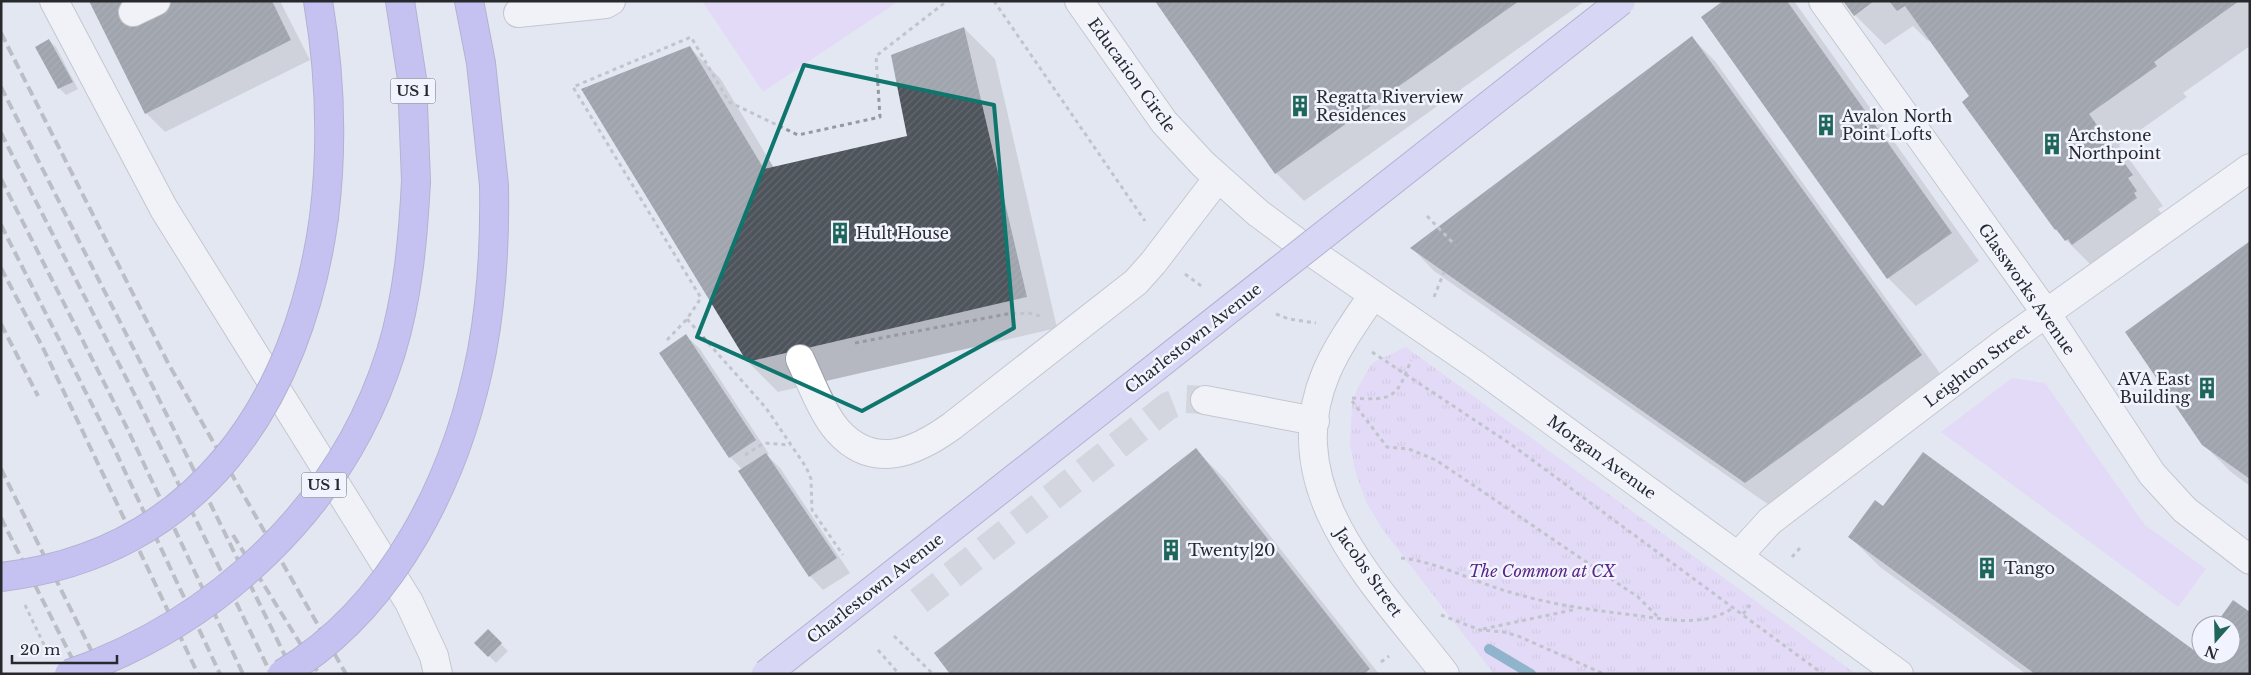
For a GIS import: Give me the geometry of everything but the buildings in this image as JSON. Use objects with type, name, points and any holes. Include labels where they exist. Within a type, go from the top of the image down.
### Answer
[{"type":"highway","points":[[1,577],[42,570],[82,559],[118,543],[159,519],[189,496],[217,470],[246,433],[274,386],[293,346],[312,282],[326,201],[329,147],[327,69],[318,1]]},
{"type":"highway","name":"US 1","points":[[60,665],[126,652],[165,632],[201,609],[245,574],[286,533],[318,495],[348,449],[370,405],[391,353],[405,297],[413,239],[416,181],[415,130],[412,78],[400,1]]},
{"type":"highway","points":[[282,674],[295,666],[330,637],[361,608],[388,576],[415,535],[437,492],[470,401],[482,352],[490,299],[494,242],[494,204],[490,132],[481,63],[469,1]]},
{"type":"main road","name":"Charlestown Avenue","points":[[766,674],[1621,1]]},
{"type":"street","points":[[54,1],[164,208],[409,602],[434,656],[438,674]]},
{"type":"street","points":[[518,13],[606,4],[611,1]]},
{"type":"street","name":"Education Circle","points":[[1079,1],[1152,107],[1176,136],[1218,178],[1258,213],[1301,245]]},
{"type":"street","name":"Glassworks Avenue","points":[[1823,1],[2046,314],[2143,461],[2163,488],[2197,520],[2250,560]]},
{"type":"street","name":"Leighton Street","points":[[1738,556],[1770,522],[2007,341],[2250,168]]},
{"type":"street","points":[[800,359],[832,422],[846,438],[864,449],[888,455],[908,451],[929,442],[1127,290],[1145,273],[1218,178]]},
{"type":"street","name":"Morgan Avenue","points":[[1301,245],[1477,366],[1899,674]]},
{"type":"street","name":"Jacobs Street","points":[[1373,295],[1344,337],[1331,362],[1318,396],[1315,421],[1317,474],[1334,524],[1366,574],[1442,673]]},
{"type":"street","points":[[1204,400],[1315,421]]},
{"type":"path","points":[[667,340],[687,319],[701,298],[573,87],[691,37],[729,102],[798,135],[880,117],[876,56],[947,1]]},
{"type":"path","points":[[994,1],[1164,249],[1187,276],[1210,291]]},
{"type":"path","points":[[1427,216],[1455,245]]},
{"type":"path","points":[[1433,300],[1444,272]]},
{"type":"path","points":[[855,344],[1007,314],[1029,312],[1045,317]]},
{"type":"path","points":[[1272,313],[1289,319],[1322,323]]},
{"type":"path","points":[[687,319],[766,408],[806,467],[811,480],[812,510],[844,555]]},
{"type":"path","points":[[1372,352],[1512,445],[1823,674]]},
{"type":"path","points":[[1406,374],[1397,390],[1386,398],[1379,400],[1349,398],[1387,446],[1409,449],[1436,460],[1633,594],[1660,619]]},
{"type":"path","points":[[745,455],[764,443],[791,445]]},
{"type":"path","points":[[1401,558],[1421,560],[1446,571],[1507,591],[1580,609],[1685,621],[1716,616],[1734,608]]},
{"type":"path","points":[[23,603],[60,665]]},
{"type":"path","points":[[1480,630],[1580,609]]},
{"type":"path","points":[[1441,615],[1480,630],[1504,632],[1518,636],[1604,674]]},
{"type":"path","points":[[894,636],[933,674]]},
{"type":"path","points":[[878,650],[899,674]]},
{"type":"highlighted area","points":[[804,65],[994,105],[1014,328],[862,411],[697,337]]},
{"type":"green space","points":[[702,1],[899,1],[763,92]]},
{"type":"green space","name":"The Common at CX","points":[[1406,347],[1856,674],[1494,674],[1383,530],[1366,502],[1356,474],[1350,444],[1352,404],[1357,389],[1372,363]]},
{"type":"green space","points":[[2012,378],[2045,383],[2145,525],[2206,569],[2178,607],[1941,432]]},
{"type":"waterway","points":[[1489,649],[1531,674]]},
{"type":"tunnel","points":[[919,601],[1168,406],[1186,399],[1205,400]]},
{"type":"railway","points":[[1,33],[168,363],[346,674]]},
{"type":"railway","points":[[1,87],[154,389],[294,674]]},
{"type":"railway","points":[[1,133],[144,413],[271,674]]},
{"type":"railway","points":[[1,179],[127,428],[243,674]]},
{"type":"railway","points":[[1,225],[113,446],[220,674]]},
{"type":"railway","points":[[1,268],[43,348],[198,674]]},
{"type":"railway","points":[[1,324],[38,396]]},
{"type":"railway","points":[[1,469],[103,674]]},
{"type":"railway","points":[[1,518],[80,674]]},
{"type":"railway","points":[[233,535],[319,674]]},
{"type":"place","name":"Regatta Riverview Residences","points":[[1300,106]]},
{"type":"place","name":"Avalon North Point Lofts","points":[[1826,125]]},
{"type":"place","name":"Archstone Northpoint","points":[[2052,144]]},
{"type":"place","name":"Hult House","points":[[840,233]]},
{"type":"place","name":"AVA East Building","points":[[2207,388]]},
{"type":"place","name":"Twenty|20","points":[[1171,550]]},
{"type":"place","name":"Tango","points":[[1987,568]]}]
